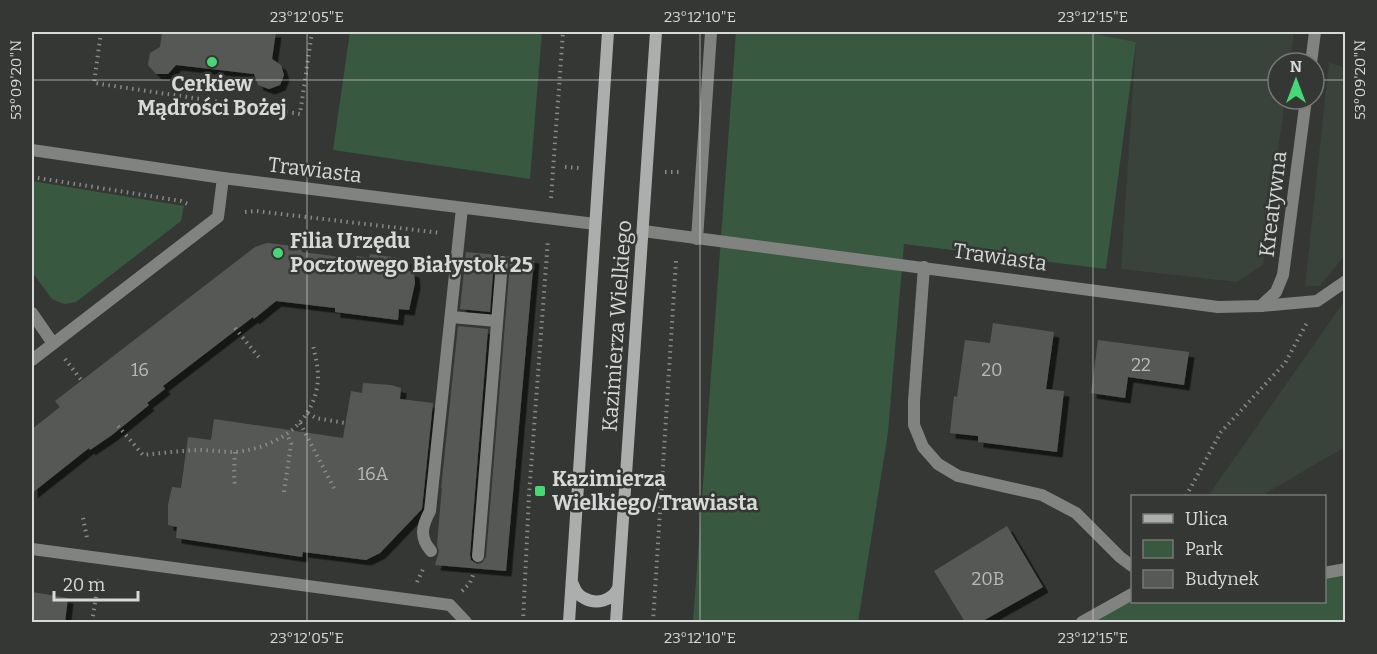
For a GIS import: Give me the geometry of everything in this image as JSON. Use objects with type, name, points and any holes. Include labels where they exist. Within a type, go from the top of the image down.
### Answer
[{"type":"main road","name":"Kazimierza Wielkiego","points":[[569,622],[608,32]]},
{"type":"main road","name":"Kazimierza Wielkiego","points":[[616,622],[656,32]]},
{"type":"main road","points":[[572,581],[577,592],[583,598],[592,601],[610,599],[615,595],[619,585]]},
{"type":"street","points":[[697,239],[711,32]]},
{"type":"street","points":[[1313,51],[1315,32]]},
{"type":"street","name":"Kreatywna","points":[[1261,306],[1276,292],[1284,275],[1304,111]]},
{"type":"street","name":"Trawiasta","points":[[32,150],[223,178],[595,224]]},
{"type":"street","points":[[32,360],[52,342],[218,217],[223,178]]},
{"type":"street","points":[[431,551],[422,536],[423,524],[430,511],[462,208]]},
{"type":"street","name":"Trawiasta","points":[[643,231],[1218,307],[1317,301],[1346,281]]},
{"type":"street","points":[[478,556],[502,262]]},
{"type":"street","points":[[924,267],[914,401],[914,425],[923,447],[938,464],[958,476],[1042,495],[1076,513],[1131,565]]},
{"type":"street","points":[[32,313],[52,342]]},
{"type":"street","points":[[451,317],[497,321]]},
{"type":"street","points":[[32,549],[450,605],[466,622]]},
{"type":"street","points":[[1326,573],[1346,569]]},
{"type":"street","points":[[1082,622],[1131,595]]},
{"type":"path","points":[[101,32],[94,83],[300,114],[312,32]]},
{"type":"path","points":[[551,206],[563,32]]},
{"type":"path","points":[[565,167],[582,169]]},
{"type":"path","points":[[661,172],[681,172]]},
{"type":"path","points":[[32,177],[181,201],[190,205]]},
{"type":"path","points":[[244,212],[256,211],[443,233],[460,230]]},
{"type":"path","points":[[523,622],[529,495],[549,231]]},
{"type":"path","points":[[652,622],[676,261]]},
{"type":"path","points":[[1187,495],[1221,432],[1285,363],[1317,301]]},
{"type":"path","points":[[235,328],[261,360]]},
{"type":"path","points":[[118,426],[143,455],[199,450],[235,452],[263,447],[287,434],[308,413],[318,376],[313,345]]},
{"type":"path","points":[[68,363],[81,381]]},
{"type":"path","points":[[308,413],[316,418],[345,423]]},
{"type":"path","points":[[300,423],[335,490]]},
{"type":"path","points":[[284,492],[291,444],[287,434]]},
{"type":"path","points":[[235,452],[236,485]]},
{"type":"path","points":[[92,622],[101,559]]},
{"type":"shaded area","points":[[1085,32],[1294,32],[1292,51],[1266,51],[1266,111],[1283,111],[1263,265],[1237,282],[1121,269],[1136,42]]},
{"type":"shaded area","points":[[1329,62],[1345,68],[1345,255],[1320,286],[1305,286],[1324,111],[1326,111]]},
{"type":"shaded area","points":[[1345,300],[1345,447],[1263,495],[1209,495]]},
{"type":"green space","points":[[350,32],[542,32],[530,179],[333,150]]},
{"type":"green space","points":[[736,32],[1085,32],[1136,42],[1106,269],[904,244],[888,432],[858,622],[693,622]]},
{"type":"green space","points":[[32,181],[184,206],[181,221],[76,302],[64,304],[52,299],[32,272]]},
{"type":"green space","points":[[1345,567],[1345,622],[1082,622],[1131,596],[1131,603],[1326,603],[1326,570]]},
{"type":"building","name":"Cerkiew Mądrości Bożej","points":[[162,32],[276,32],[272,59],[281,65],[284,75],[280,85],[269,89],[258,85],[254,74],[176,65],[168,74],[156,74],[148,65],[150,53],[160,47]]},
{"type":"building","points":[[267,243],[302,247],[302,252],[356,259],[357,256],[369,258],[370,254],[406,259],[404,270],[414,272],[415,283],[409,310],[399,309],[398,320],[335,312],[335,308],[276,301],[163,386],[165,389],[147,403],[149,405],[112,435],[90,450],[89,448],[32,493],[32,429],[60,407],[55,401],[255,247]]},
{"type":"building","points":[[466,252],[498,255],[494,261],[490,312],[460,309]]},
{"type":"building","points":[[507,256],[534,258],[506,571],[435,565],[439,551],[437,545],[442,487],[441,489],[458,326],[488,329],[470,555],[471,560],[477,564],[482,563],[486,557],[510,263]]},
{"type":"building","points":[[993,323],[1054,332],[1046,389],[1064,391],[1057,452],[978,442],[978,436],[950,433],[954,396],[957,397],[965,340],[990,343]]},
{"type":"building","points":[[1098,340],[1189,352],[1184,385],[1128,377],[1125,398],[1091,393]]},
{"type":"building","points":[[363,383],[391,385],[401,388],[400,399],[433,403],[422,509],[380,553],[366,560],[303,552],[302,557],[176,538],[177,527],[168,525],[168,505],[172,487],[181,488],[188,437],[211,440],[214,419],[343,438],[351,391],[362,393]]},
{"type":"building","points":[[1007,526],[1043,587],[981,622],[965,622],[934,571]]},
{"type":"building","points":[[32,592],[68,598],[65,622],[32,622]]},
{"type":"place","name":"Cerkiew Mądrości Bożej","points":[[212,62]]},
{"type":"place","name":"Filia Urzędu Pocztowego Białystok 25","points":[[278,253]]},
{"type":"place","name":"Kazimierza Wielkiego/Trawiasta","points":[[540,491]]}]
